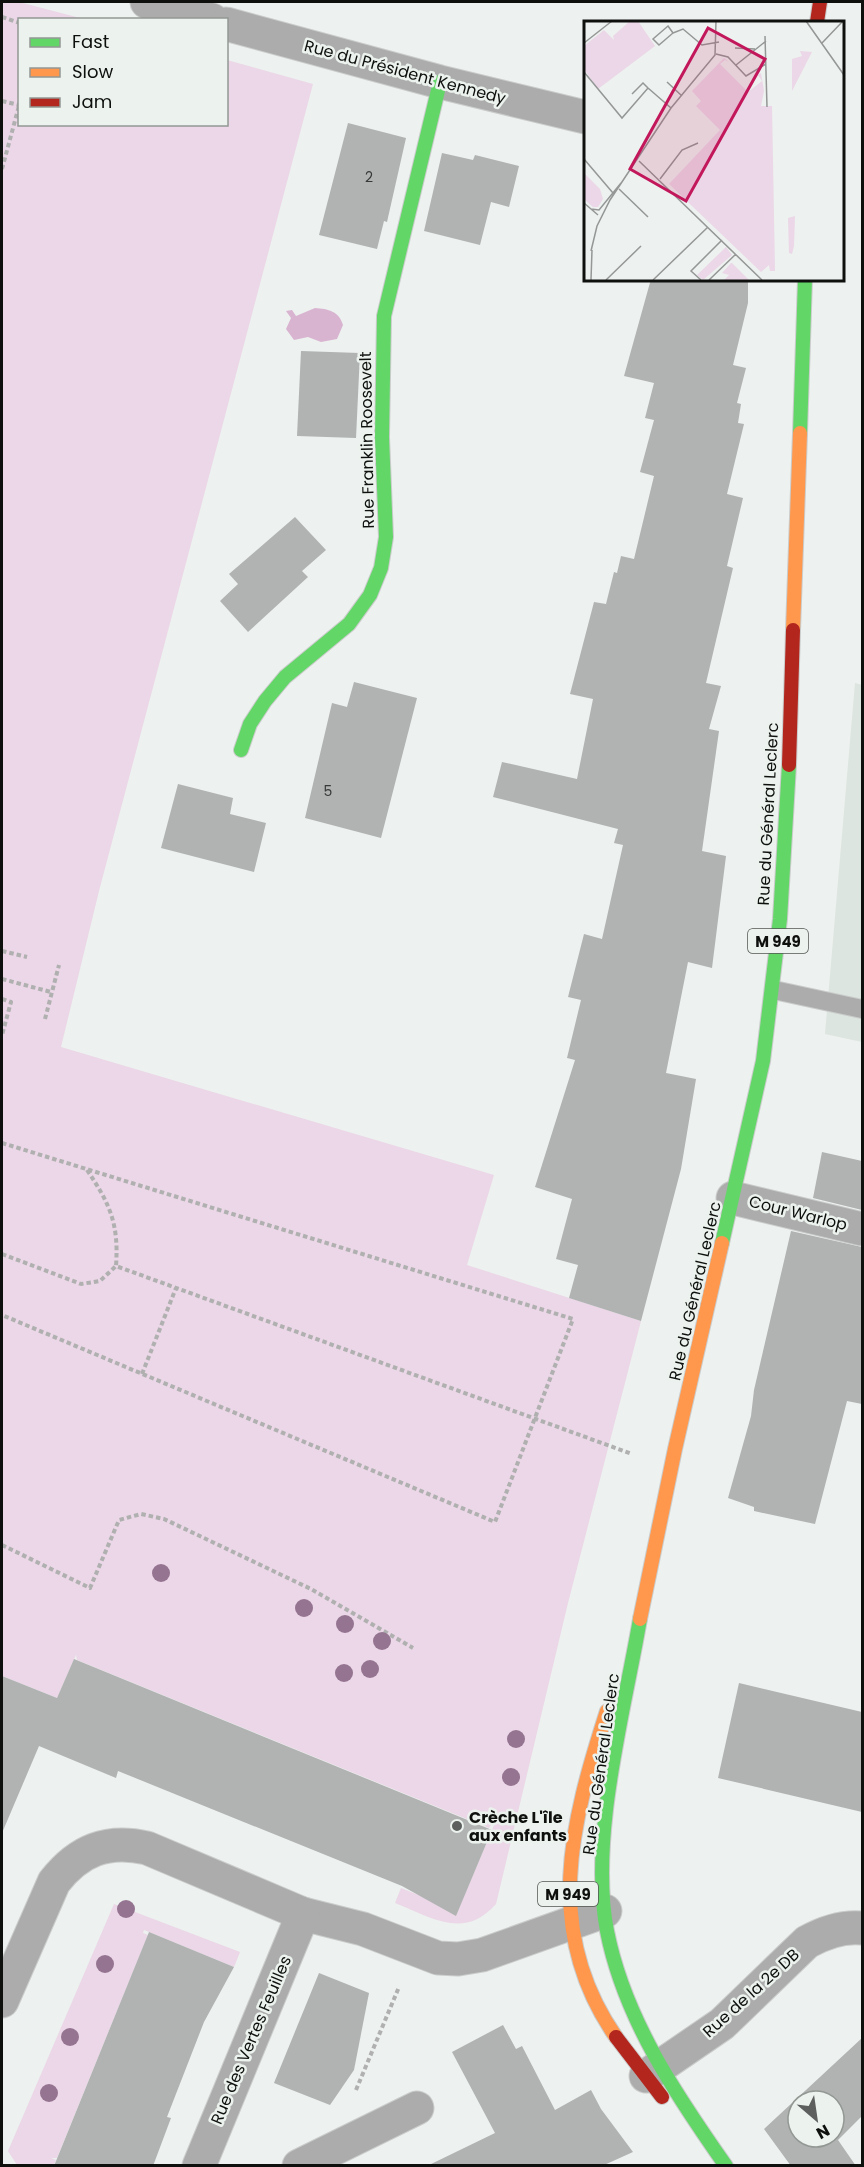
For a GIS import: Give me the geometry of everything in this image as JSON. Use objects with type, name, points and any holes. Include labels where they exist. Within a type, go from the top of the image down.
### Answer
[{"type":"main road","points":[[817,21],[820,2]]},
{"type":"main road","name":"Rue Franklin Roosevelt","points":[[241,750],[250,724],[265,701],[285,677],[349,624],[370,595],[381,568],[386,537],[382,437],[384,316],[440,82]]},
{"type":"main road","name":"Rue du Général Leclerc","points":[[726,2166],[654,2070],[609,2025],[590,1992],[576,1948],[567,1865],[573,1822],[644,1589],[764,1061],[774,990],[787,812],[805,280]]},
{"type":"main road","name":"Rue du Général Leclerc","points":[[644,1589],[606,1824],[603,1861],[605,1911],[614,1960],[654,2070],[716,2166]]},
{"type":"street","points":[[147,2],[205,18]]},
{"type":"street","name":"Rue du Président Kennedy","points":[[228,25],[440,82],[584,117]]},
{"type":"street","name":"Cour Warlop","points":[[733,1198],[862,1229]]},
{"type":"street","points":[[2,2001],[54,1882],[64,1869],[82,1856],[104,1846],[124,1843],[147,1848],[303,1914],[363,1929],[438,1958],[458,1959],[514,1946],[605,1911]]},
{"type":"street","name":"Rue des Vertes Feuilles","points":[[199,2166],[303,1914]]},
{"type":"street","name":"Rue de la 2e DB","points":[[654,2070],[722,2024],[807,1942],[823,1933],[842,1928],[862,1928]]},
{"type":"street","points":[[299,2166],[417,2108]]},
{"type":"lane","points":[[774,990],[862,1009]]},
{"type":"path","points":[[2,18],[18,22]]},
{"type":"path","points":[[2,101],[18,104]]},
{"type":"path","points":[[2,166],[18,108]]},
{"type":"path","points":[[2,951],[27,957]]},
{"type":"path","points":[[45,1019],[58,965]]},
{"type":"path","points":[[2,979],[51,992]]},
{"type":"path","points":[[2,999],[11,1002],[2,1035]]},
{"type":"path","points":[[2,1143],[573,1319],[495,1522],[2,1315]]},
{"type":"path","points":[[2,1254],[81,1284],[100,1281],[116,1266],[118,1239],[108,1201],[86,1169]]},
{"type":"path","points":[[116,1266],[672,1469]]},
{"type":"path","points":[[142,1374],[176,1288]]},
{"type":"path","points":[[2,1545],[90,1588],[119,1520],[141,1514],[164,1519],[311,1589],[413,1648]]},
{"type":"path","points":[[331,2149],[414,1950]]},
{"type":"shaded area","points":[[2,2],[19,2],[80,18],[18,18],[18,126],[228,126],[228,60],[313,84],[99,891],[61,1047],[494,1175],[467,1265],[641,1321],[568,1603],[496,1904],[484,1915],[472,1921],[448,1923],[395,1903],[401,1888],[456,1910],[456,1915],[494,1825],[492,1824],[489,1828],[77,1660],[76,1655],[57,1698],[2,1676]]},
{"type":"shaded area","points":[[315,308],[329,310],[339,317],[343,325],[337,339],[321,342],[308,337],[294,340],[286,329],[291,318],[286,311],[292,310],[296,316]]},
{"type":"shaded area","points":[[855,683],[862,685],[862,1042],[825,1034]]},
{"type":"shaded area","points":[[114,1904],[240,1952],[234,1967],[144,1930],[143,1933],[148,1935],[57,2158],[51,2158],[56,2160],[54,2165],[17,2165],[8,2151]]},
{"type":"building","points":[[348,123],[406,138],[387,222],[384,221],[377,249],[319,235]]},
{"type":"building","points":[[442,153],[473,160],[475,155],[519,166],[509,207],[491,202],[480,245],[424,231]]},
{"type":"building","points":[[651,280],[748,280],[748,303],[733,365],[746,368],[737,403],[741,404],[738,423],[744,424],[727,494],[743,498],[727,566],[733,568],[706,683],[721,686],[709,729],[719,731],[702,851],[726,856],[712,968],[688,962],[666,1073],[696,1079],[681,1169],[641,1321],[569,1298],[578,1265],[556,1259],[572,1199],[535,1187],[575,1060],[567,1058],[581,1000],[568,997],[584,934],[602,939],[623,845],[614,843],[618,829],[493,797],[502,762],[577,779],[593,699],[570,694],[594,602],[606,604],[614,572],[617,573],[621,556],[634,559],[654,476],[640,472],[654,420],[645,418],[654,383],[624,376]]},
{"type":"building","points":[[301,351],[360,353],[356,438],[297,436]]},
{"type":"building","points":[[295,517],[326,550],[302,571],[308,577],[248,632],[220,601],[238,584],[229,574]]},
{"type":"building","points":[[354,682],[417,698],[381,838],[305,818],[332,703],[347,707]]},
{"type":"building","points":[[178,784],[233,798],[230,814],[266,823],[254,872],[161,848]]},
{"type":"building","points":[[822,1152],[862,1161],[862,1210],[813,1198]]},
{"type":"building","points":[[791,1231],[862,1247],[862,1404],[847,1401],[815,1524],[754,1511],[754,1507],[728,1498],[751,1416],[754,1390]]},
{"type":"building","points":[[74,1659],[492,1830],[456,1916],[402,1886],[118,1771],[116,1778],[39,1746],[2,1833],[2,1676],[57,1698]]},
{"type":"building","points":[[739,1683],[862,1712],[862,1812],[718,1778]]},
{"type":"building","points":[[149,1932],[234,1967],[204,2022],[167,2117],[171,2118],[153,2166],[54,2166]]},
{"type":"building","points":[[319,1973],[369,1993],[354,2070],[330,2105],[274,2083]]},
{"type":"building","points":[[503,2025],[516,2049],[522,2046],[555,2110],[591,2090],[601,2109],[633,2152],[602,2166],[427,2166],[495,2133],[452,2052]]},
{"type":"building","points":[[862,2038],[862,2116],[846,2132],[846,2089],[807,2089]]},
{"type":"building","points":[[786,2109],[786,2149],[844,2149],[856,2166],[791,2166],[764,2129]]},
{"type":"traffic: fast","points":[[241,750],[250,724],[265,701],[285,677],[349,624],[370,595],[381,568],[386,537],[382,437],[384,316],[440,82]]},
{"type":"traffic: fast","points":[[800,433],[805,280]]},
{"type":"traffic: fast","points":[[722,1243],[763,1061],[780,919],[789,765]]},
{"type":"traffic: fast","points":[[640,1619],[605,1816],[602,1856],[607,1931],[615,1963],[639,2025],[671,2083],[726,2166]]},
{"type":"traffic: slow","points":[[793,630],[800,433]]},
{"type":"traffic: slow","points":[[640,1619],[675,1449],[722,1243]]},
{"type":"traffic: slow","points":[[607,1711],[583,1794],[575,1835],[570,1876],[571,1917],[578,1957],[593,1997],[616,2037]]},
{"type":"traffic: jam","points":[[817,21],[820,2]]},
{"type":"traffic: jam","points":[[789,765],[793,630]]},
{"type":"traffic: jam","points":[[616,2037],[662,2097]]},
{"type":"place","name":"Crèche L'île aux enfants","points":[[457,1826]]}]
